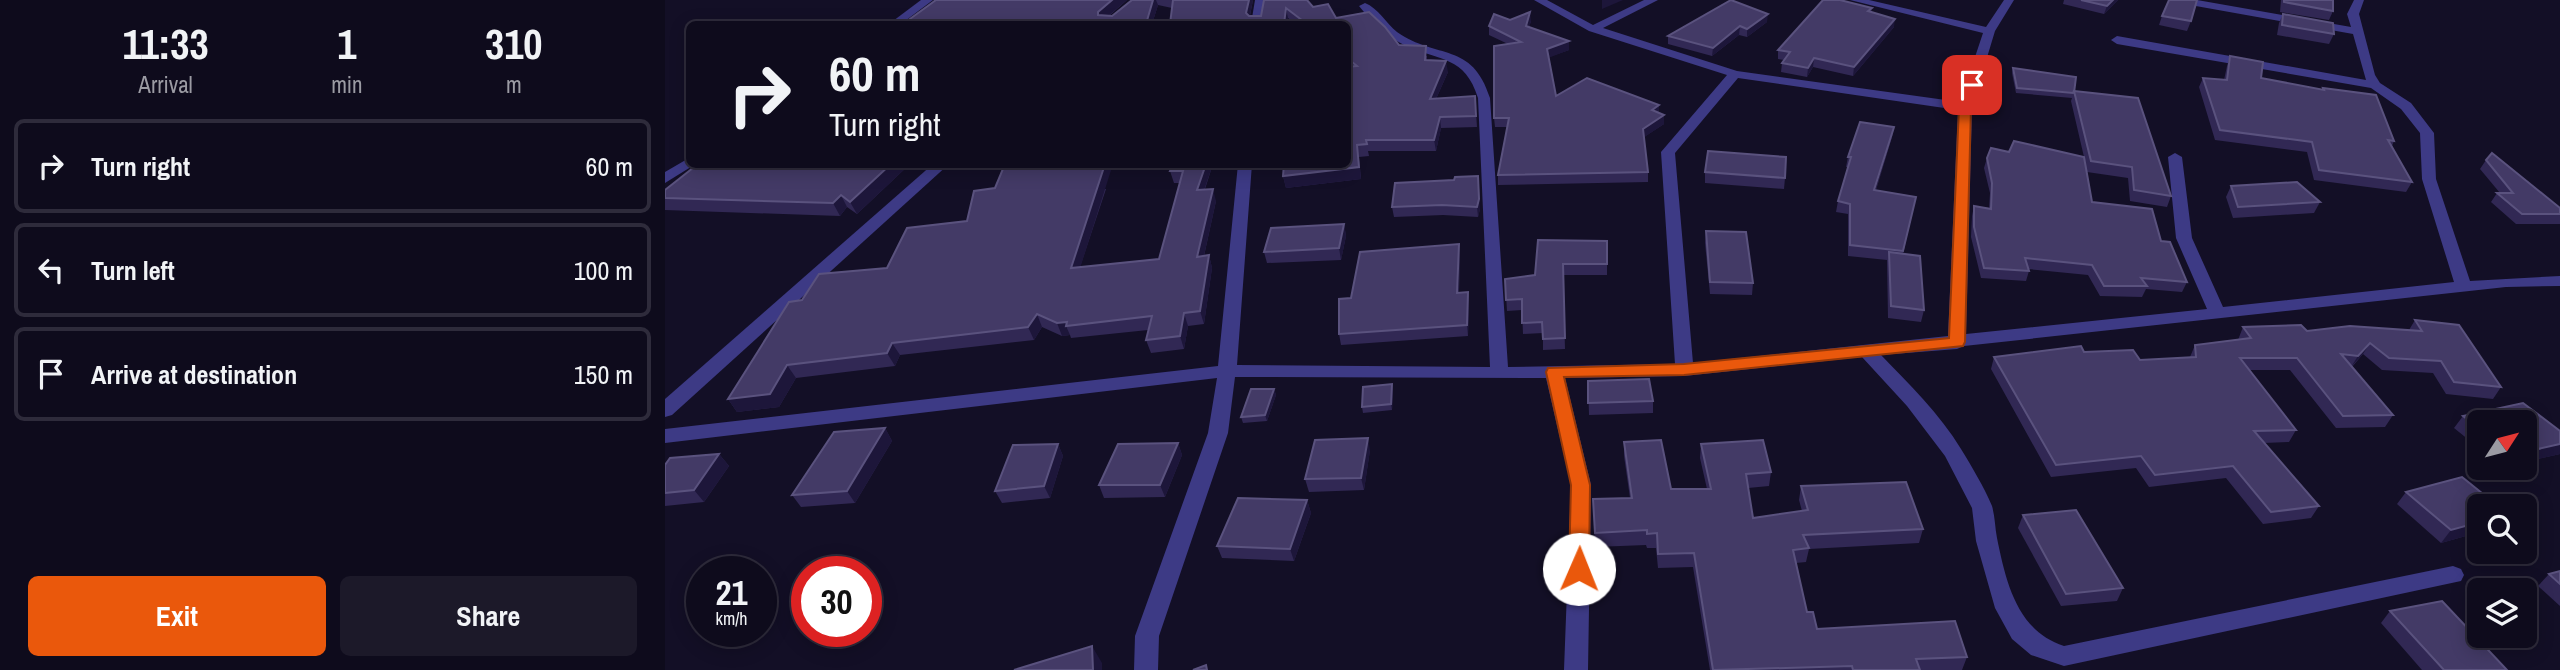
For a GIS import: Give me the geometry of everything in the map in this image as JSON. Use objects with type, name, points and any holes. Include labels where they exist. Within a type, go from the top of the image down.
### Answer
[{"type":"street","points":[[898,21],[928,0]]},
{"type":"street","points":[[1257,21],[1259,0]]},
{"type":"street","points":[[1539,0],[1593,29],[1735,74],[1965,107]]},
{"type":"street","points":[[1593,29],[1653,0]]},
{"type":"street","points":[[1855,0],[1989,31]]},
{"type":"street","points":[[1957,342],[1965,107],[1989,31],[2009,0]]},
{"type":"street","points":[[2179,0],[2358,32]]},
{"type":"street","points":[[2360,0],[2353,14],[2369,75],[2375,85]]},
{"type":"street","points":[[1365,6],[1397,37],[1468,65],[1480,79],[1484,98],[1499,373]]},
{"type":"street","points":[[2117,40],[2375,85],[2406,106],[2427,133],[2429,179],[2464,287]]},
{"type":"street","points":[[1684,370],[1668,152],[1735,74]]},
{"type":"street","points":[[2175,157],[2184,238],[2218,314]]},
{"type":"street","points":[[665,179],[686,164]]},
{"type":"street","points":[[665,410],[938,168]]},
{"type":"street","points":[[1146,670],[1147,636],[1218,433],[1227,371],[1245,168]]},
{"type":"street","points":[[665,436],[1227,371],[1499,373],[1684,370],[2464,287],[2560,281]]},
{"type":"street","points":[[1867,351],[1915,401],[1952,452],[1982,508],[1987,541],[2006,608],[2020,632],[2039,648],[2064,656],[2453,575]]},
{"type":"street","points":[[1554,372],[1581,485],[1576,670]]},
{"type":"building","points":[[936,0],[1112,0],[1098,15],[1112,16],[1132,0],[1153,0],[1147,21],[907,21]]},
{"type":"building","points":[[1173,0],[1249,0],[1246,13],[1249,16],[1261,16],[1264,0],[1307,0],[1313,7],[1328,4],[1336,18],[1369,12],[1399,45],[1426,46],[1425,60],[1446,61],[1430,99],[1475,96],[1476,116],[1440,117],[1434,140],[1366,140],[1367,144],[1357,145],[1359,167],[1351,168],[1351,67],[1357,66],[1351,61],[1351,21],[1303,21],[1286,8],[1284,21],[1170,21]]},
{"type":"building","points":[[1731,0],[1768,14],[1747,29],[1740,26],[1713,48],[1668,36]]},
{"type":"building","points":[[1823,0],[1840,0],[1872,8],[1868,11],[1895,19],[1854,67],[1814,58],[1808,68],[1782,63],[1790,52],[1778,50]]},
{"type":"building","points":[[2081,0],[2113,0],[2107,6]]},
{"type":"building","points":[[2169,0],[2197,0],[2191,21],[2162,16]]},
{"type":"building","points":[[2333,0],[2333,11],[2284,2]]},
{"type":"building","points":[[1530,12],[1526,26],[1569,41],[1547,49],[1556,96],[1587,78],[1659,105],[1652,110],[1664,115],[1643,129],[1648,172],[1498,175],[1509,118],[1494,118],[1494,46],[1521,42],[1489,26],[1494,14],[1510,20]]},
{"type":"building","points":[[2283,14],[2333,23],[2334,34],[2282,25]]},
{"type":"building","points":[[2230,56],[2263,62],[2261,78],[2324,90],[2323,88],[2376,95],[2394,141],[2388,140],[2412,182],[2319,170],[2312,142],[2220,130],[2203,78],[2227,80]]},
{"type":"building","points":[[2013,68],[2076,77],[2074,93],[2017,88]]},
{"type":"building","points":[[2074,91],[2138,98],[2171,196],[2134,190],[2132,167],[2091,161]]},
{"type":"building","points":[[1860,122],[1894,127],[1874,190],[1916,197],[1903,251],[1850,245],[1850,204],[1838,201],[1851,157],[1848,157]]},
{"type":"building","points":[[2014,141],[2084,157],[2092,202],[2152,209],[2161,241],[2170,242],[2187,282],[2141,278],[2147,286],[2104,286],[2092,265],[2025,258],[2029,271],[1984,268],[1974,227],[1974,206],[1991,209],[1992,183],[1987,158],[1991,148],[2009,152]]},
{"type":"building","points":[[1708,151],[1786,157],[1785,178],[1705,172]]},
{"type":"building","points":[[2492,153],[2560,208],[2560,214],[2522,214],[2497,193],[2513,193],[2486,160]]},
{"type":"building","points":[[693,168],[887,168],[850,202],[841,195],[833,203],[665,198],[665,190]]},
{"type":"building","points":[[1003,168],[1104,168],[1071,268],[1159,259],[1183,171],[1170,171],[1171,168],[1205,168],[1197,190],[1213,189],[1197,257],[1209,255],[1200,311],[1184,313],[1180,336],[1146,340],[1152,316],[1066,326],[1067,322],[1057,323],[1037,314],[1028,327],[892,343],[887,353],[787,365],[770,394],[728,399],[789,302],[802,300],[819,274],[887,268],[907,228],[967,221],[974,191],[995,188]]},
{"type":"building","points":[[1284,168],[1351,168],[1283,176]]},
{"type":"building","points":[[1478,176],[1477,207],[1392,207],[1395,183]]},
{"type":"building","points":[[2297,182],[2320,202],[2238,207],[2231,186]]},
{"type":"building","points":[[1344,224],[1339,248],[1264,252],[1271,228]]},
{"type":"building","points":[[1706,231],[1746,232],[1753,283],[1710,282]]},
{"type":"building","points":[[1538,240],[1607,241],[1607,264],[1563,264],[1565,338],[1543,339],[1542,322],[1522,323],[1522,299],[1506,300],[1505,279],[1535,275]]},
{"type":"building","points":[[1459,244],[1457,293],[1468,292],[1467,325],[1339,334],[1339,299],[1351,298],[1360,252]]},
{"type":"building","points":[[1889,252],[1920,256],[1924,310],[1891,306]]},
{"type":"building","points":[[2415,320],[2459,325],[2501,387],[2454,382],[2441,361],[2389,358],[2370,343],[2358,356],[2341,354],[2393,415],[2343,416],[2297,358],[2240,358],[2296,430],[2254,431],[2319,506],[2271,512],[2233,466],[2155,475],[2141,456],[2056,465],[1994,357],[2081,346],[2084,352],[2133,350],[2140,360],[2196,357],[2195,345],[2251,338],[2243,327],[2301,325],[2307,331],[2350,326],[2422,331]]},
{"type":"building","points":[[1649,379],[1653,401],[1588,403],[1588,381]]},
{"type":"building","points":[[1392,384],[1391,404],[1362,407],[1363,387]]},
{"type":"building","points":[[1251,389],[1274,389],[1265,415],[1241,417]]},
{"type":"building","points":[[2523,403],[2532,410],[2491,410]]},
{"type":"building","points":[[2537,414],[2560,431],[2560,444],[2537,449]]},
{"type":"building","points":[[885,428],[847,491],[792,495],[834,432]]},
{"type":"building","points":[[1368,438],[1361,478],[1305,479],[1315,440]]},
{"type":"building","points":[[1661,440],[1671,489],[1711,489],[1701,444],[1763,440],[1771,472],[1746,474],[1753,518],[1808,510],[1801,486],[1906,482],[1923,529],[1803,535],[1809,548],[1793,550],[1807,612],[1813,612],[1817,629],[1955,621],[1967,657],[1916,659],[1920,670],[1853,670],[1852,666],[1713,670],[1694,553],[1658,554],[1657,533],[1647,534],[1647,530],[1595,533],[1593,499],[1632,498],[1624,442]]},
{"type":"building","points":[[1178,443],[1160,485],[1099,485],[1118,444]]},
{"type":"building","points":[[1058,444],[1044,486],[995,491],[1013,445]]},
{"type":"building","points":[[719,454],[694,490],[665,493],[665,465],[670,458]]},
{"type":"building","points":[[2462,477],[2483,494],[2467,494],[2467,526],[2451,530],[2406,492]]},
{"type":"building","points":[[1238,498],[1307,500],[1290,549],[1217,546]]},
{"type":"building","points":[[2076,510],[2123,588],[2066,594],[2023,515]]},
{"type":"building","points":[[2560,571],[2560,584],[2549,574]]},
{"type":"building","points":[[2442,601],[2467,628],[2467,648],[2486,648],[2507,670],[2444,670],[2390,611]]},
{"type":"building","points":[[1092,646],[1093,670],[1014,670]]},
{"type":"building","points":[[1206,665],[1207,670],[1193,670]]},
{"type":"route","points":[[1579,569],[1581,485],[1554,372],[1684,370],[1957,342],[1965,107],[1972,85]]}]
